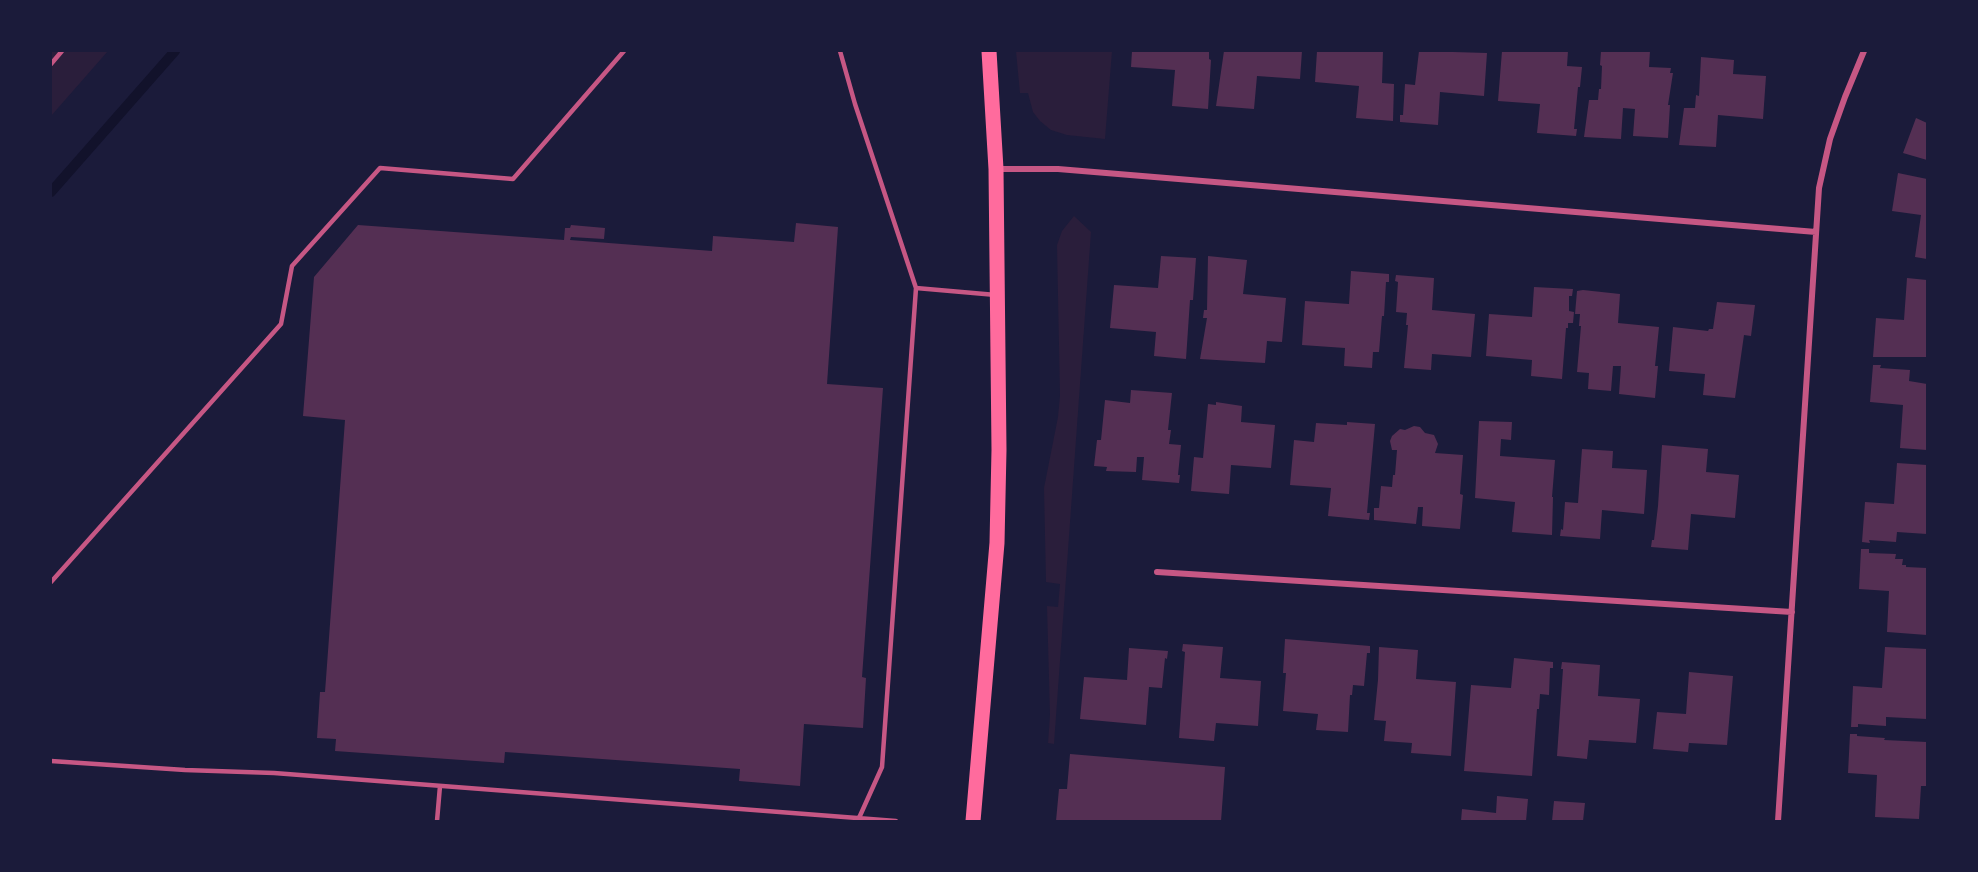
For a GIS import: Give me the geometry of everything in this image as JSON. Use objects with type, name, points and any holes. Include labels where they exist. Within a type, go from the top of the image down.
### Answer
[{"type":"main road","points":[[974,821],[997,543],[999,439],[996,169],[988,51]]},
{"type":"street","points":[[1778,821],[1819,188],[1830,139],[1864,51]]},
{"type":"street","points":[[996,169],[1058,169],[1816,231]]},
{"type":"street","points":[[1157,572],[1792,612]]},
{"type":"lane","points":[[51,64],[62,51]]},
{"type":"lane","points":[[51,582],[280,324],[292,266],[380,168],[513,179],[624,51]]},
{"type":"lane","points":[[840,51],[855,104],[916,288],[882,767],[859,818]]},
{"type":"lane","points":[[916,288],[999,295]]},
{"type":"lane","points":[[51,760],[274,774],[896,821]]},
{"type":"lane","points":[[437,821],[440,786]]},
{"type":"shaded area","points":[[51,51],[108,51],[51,116]]},
{"type":"shaded area","points":[[1016,51],[1112,51],[1105,139],[1067,135],[1051,130],[1040,121],[1033,112],[1028,93],[1020,93]]},
{"type":"shaded area","points":[[1074,216],[1091,232],[1054,744],[1048,743],[1050,715],[1047,606],[1058,607],[1060,584],[1046,582],[1044,488],[1060,396],[1057,245],[1062,231]]},
{"type":"building","points":[[1132,51],[1209,51],[1211,60],[1208,109],[1172,106],[1175,70],[1131,67]]},
{"type":"building","points":[[1224,51],[1302,51],[1300,79],[1257,76],[1254,109],[1216,106]]},
{"type":"building","points":[[1317,51],[1383,51],[1382,83],[1394,84],[1393,121],[1356,118],[1359,86],[1315,82]]},
{"type":"building","points":[[1419,51],[1487,53],[1484,96],[1440,92],[1438,125],[1400,122],[1400,115],[1403,115],[1405,84],[1415,85]]},
{"type":"building","points":[[1502,51],[1568,51],[1567,66],[1582,67],[1574,129],[1577,129],[1576,136],[1537,133],[1540,104],[1498,101]]},
{"type":"building","points":[[1601,51],[1650,51],[1649,67],[1671,68],[1670,73],[1673,73],[1668,105],[1670,105],[1668,138],[1633,136],[1635,109],[1623,108],[1621,139],[1584,137],[1589,100],[1598,100],[1599,89],[1601,89]]},
{"type":"building","points":[[1701,57],[1734,60],[1733,74],[1766,76],[1763,119],[1718,115],[1716,147],[1679,145],[1684,108],[1695,108],[1696,95],[1699,96]]},
{"type":"building","points":[[1916,118],[1927,123],[1927,160],[1903,153]]},
{"type":"building","points":[[1898,173],[1927,179],[1927,259],[1915,257],[1921,215],[1892,211]]},
{"type":"building","points":[[796,223],[838,227],[827,384],[883,388],[862,677],[866,678],[863,728],[804,724],[800,786],[739,781],[740,769],[505,752],[504,763],[335,751],[336,739],[317,738],[320,692],[325,692],[345,420],[303,416],[314,277],[358,225],[564,240],[565,228],[570,228],[571,225],[605,228],[604,239],[571,237],[570,240],[712,251],[713,236],[794,242]]},
{"type":"building","points":[[1161,256],[1196,258],[1193,300],[1190,300],[1186,359],[1154,356],[1156,332],[1110,328],[1114,285],[1158,288]]},
{"type":"building","points":[[1208,256],[1247,260],[1243,294],[1286,298],[1282,342],[1267,341],[1265,363],[1200,359],[1207,318],[1203,318],[1204,310],[1207,310]]},
{"type":"building","points":[[1351,271],[1389,274],[1389,282],[1386,282],[1379,352],[1373,352],[1372,368],[1344,366],[1345,348],[1302,345],[1305,301],[1349,304]]},
{"type":"building","points":[[1396,275],[1434,278],[1432,310],[1475,314],[1471,357],[1432,354],[1431,370],[1404,368],[1407,313],[1396,312],[1398,282],[1395,281]]},
{"type":"building","points":[[1907,278],[1927,280],[1927,357],[1873,357],[1876,318],[1904,320]]},
{"type":"building","points":[[1534,287],[1573,289],[1572,296],[1569,296],[1569,311],[1574,312],[1573,323],[1568,323],[1568,328],[1566,328],[1562,379],[1531,376],[1532,360],[1486,356],[1489,314],[1532,317]]},
{"type":"building","points":[[1577,291],[1620,294],[1618,323],[1659,327],[1655,398],[1619,394],[1621,366],[1613,366],[1611,391],[1588,389],[1589,373],[1577,372],[1581,326],[1579,326],[1580,314],[1575,314]]},
{"type":"building","points":[[1717,302],[1755,305],[1751,336],[1744,335],[1735,398],[1703,395],[1705,374],[1669,371],[1673,327],[1708,331],[1713,329]]},
{"type":"building","points":[[1873,365],[1881,365],[1880,368],[1910,370],[1909,381],[1927,384],[1927,450],[1900,448],[1903,405],[1870,402]]},
{"type":"building","points":[[1131,390],[1172,393],[1168,430],[1171,430],[1169,444],[1181,445],[1179,483],[1142,480],[1144,457],[1137,457],[1136,472],[1106,471],[1107,467],[1094,466],[1097,440],[1101,440],[1105,400],[1130,403]]},
{"type":"building","points":[[1216,402],[1242,406],[1241,422],[1275,425],[1271,468],[1231,465],[1229,494],[1191,491],[1194,457],[1203,458],[1208,404],[1216,405]]},
{"type":"building","points":[[1479,421],[1512,422],[1511,440],[1501,439],[1500,456],[1555,460],[1552,535],[1512,532],[1515,502],[1475,498]]},
{"type":"building","points":[[1347,422],[1375,424],[1367,513],[1370,513],[1369,520],[1328,516],[1331,488],[1290,485],[1294,440],[1314,442],[1316,423],[1347,425]]},
{"type":"building","points":[[1414,426],[1420,427],[1425,433],[1434,435],[1438,444],[1435,453],[1463,455],[1460,529],[1422,526],[1423,507],[1418,507],[1416,524],[1374,520],[1374,508],[1379,508],[1381,486],[1392,487],[1393,475],[1395,475],[1397,450],[1392,450],[1390,441],[1392,436],[1400,429],[1405,430]]},
{"type":"building","points":[[1662,445],[1708,449],[1706,472],[1739,475],[1735,518],[1691,514],[1688,550],[1651,547],[1658,506]]},
{"type":"building","points":[[1582,449],[1613,451],[1612,468],[1647,470],[1644,514],[1602,510],[1600,539],[1560,536],[1561,529],[1563,530],[1565,502],[1578,503]]},
{"type":"building","points":[[1897,463],[1927,465],[1927,534],[1897,532],[1896,542],[1869,540],[1870,543],[1862,542],[1865,502],[1894,504]]},
{"type":"building","points":[[1861,549],[1869,549],[1869,553],[1896,554],[1895,559],[1903,559],[1902,565],[1906,567],[1927,568],[1927,635],[1887,632],[1889,591],[1859,589]]},
{"type":"building","points":[[1285,639],[1370,646],[1370,653],[1367,653],[1364,686],[1353,685],[1352,695],[1350,695],[1348,732],[1316,730],[1318,714],[1283,711],[1286,673],[1283,673]]},
{"type":"building","points":[[1183,644],[1223,647],[1220,678],[1261,681],[1258,726],[1216,723],[1214,741],[1179,738],[1185,652],[1182,651]]},
{"type":"building","points":[[1379,647],[1418,650],[1416,679],[1456,682],[1451,756],[1411,753],[1412,743],[1384,741],[1386,721],[1374,720]]},
{"type":"building","points":[[1885,647],[1927,649],[1927,719],[1886,717],[1886,726],[1858,724],[1858,727],[1851,727],[1853,686],[1882,688]]},
{"type":"building","points":[[1129,648],[1168,651],[1167,659],[1165,658],[1162,688],[1149,687],[1146,725],[1080,719],[1084,677],[1127,680]]},
{"type":"building","points":[[1514,658],[1553,662],[1553,668],[1550,668],[1549,695],[1540,694],[1539,709],[1537,709],[1532,776],[1464,771],[1471,685],[1511,688]]},
{"type":"building","points":[[1562,662],[1600,665],[1598,696],[1640,699],[1636,743],[1589,740],[1587,759],[1557,756]]},
{"type":"building","points":[[1689,672],[1733,676],[1727,745],[1689,743],[1688,752],[1653,749],[1657,712],[1686,714]]},
{"type":"building","points":[[1850,734],[1885,738],[1884,740],[1927,742],[1927,786],[1921,786],[1919,819],[1875,817],[1877,775],[1848,773]]},
{"type":"building","points":[[1070,754],[1225,767],[1221,821],[1056,821],[1059,789],[1067,789]]},
{"type":"building","points":[[1497,796],[1528,799],[1526,821],[1461,821],[1462,809],[1496,813]]},
{"type":"building","points":[[1554,801],[1585,803],[1583,821],[1552,821]]},
{"type":"waterway","points":[[51,192],[175,51]]}]
